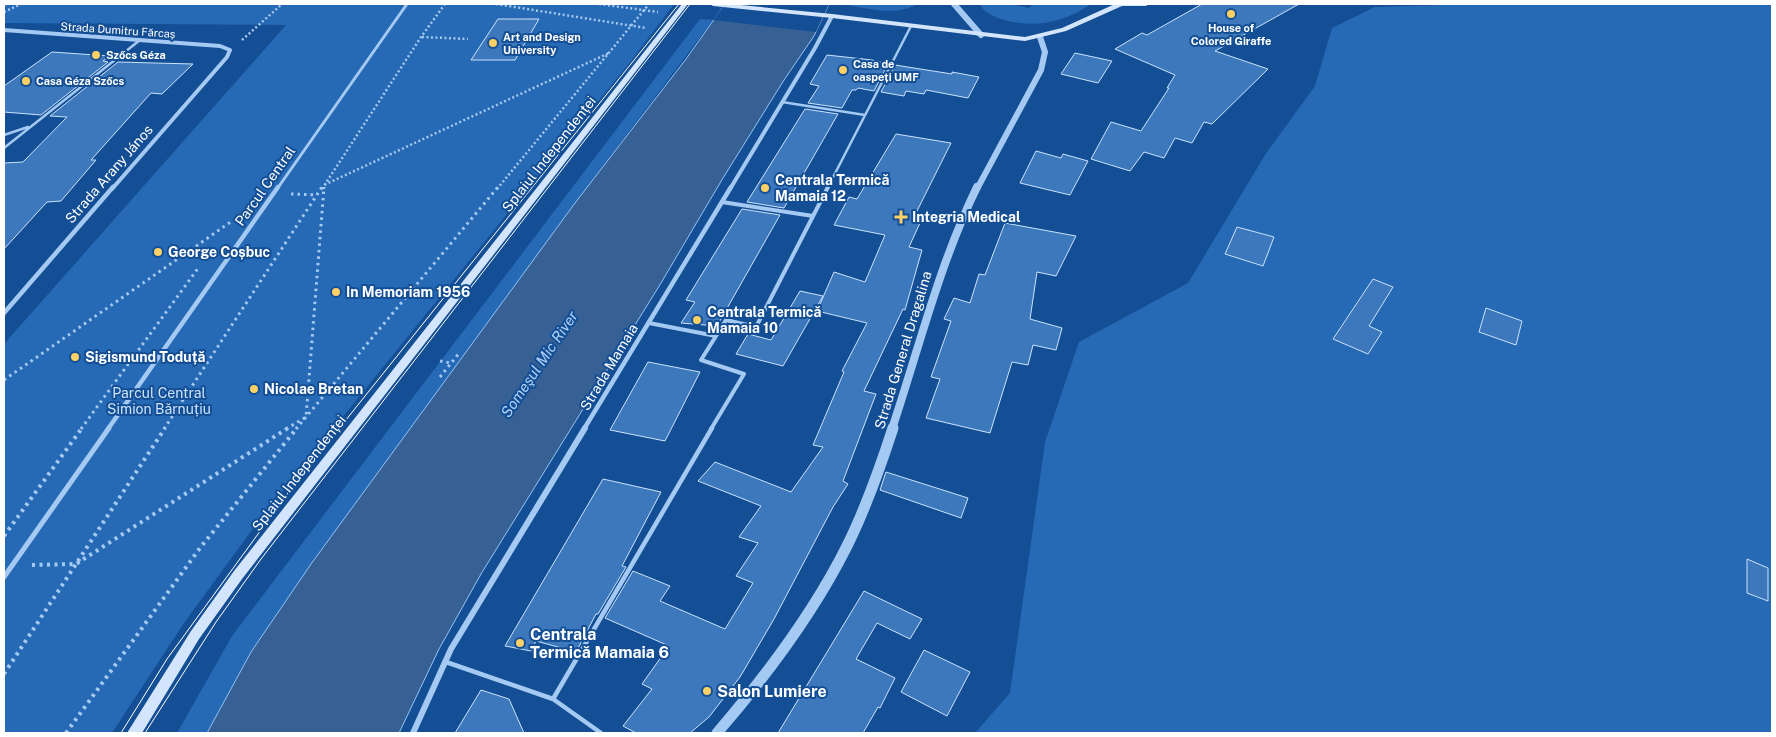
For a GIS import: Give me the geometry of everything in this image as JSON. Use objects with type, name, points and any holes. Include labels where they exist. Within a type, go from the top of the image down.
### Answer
[{"type":"main road","name":"Splaiul Independenței","points":[[134,733],[195,635],[238,575],[685,4]]},
{"type":"main road","points":[[713,4],[819,14],[1025,39],[1040,37],[1078,24],[1120,4]]},
{"type":"main road","points":[[1124,4],[1146,4]]},
{"type":"street","name":"Parcul Central","points":[[4,577],[407,4]]},
{"type":"street","points":[[954,4],[981,35]]},
{"type":"street","name":"Strada Mamaia","points":[[414,733],[451,649],[815,48],[832,16]]},
{"type":"street","name":"Strada Dumitru Fărcaș","points":[[4,30],[220,46],[230,50]]},
{"type":"street","name":"Strada General Dragalina","points":[[717,733],[777,658],[816,604],[848,545],[886,451],[945,258],[986,169],[1034,82],[1041,65],[1045,51],[1040,37]]},
{"type":"street","name":"Strada Arany János","points":[[4,313],[227,57],[230,50]]},
{"type":"lane","points":[[553,699],[744,374],[701,360],[726,320],[756,326],[912,26]]},
{"type":"lane","points":[[4,148],[140,40]]},
{"type":"lane","points":[[782,102],[865,115]]},
{"type":"lane","points":[[4,135],[32,126]]},
{"type":"lane","points":[[722,202],[813,216]]},
{"type":"lane","points":[[649,323],[716,336]]},
{"type":"lane","points":[[446,662],[553,699],[601,733]]},
{"type":"path","points":[[4,12],[21,4]]},
{"type":"path","points":[[230,50],[282,4]]},
{"type":"path","points":[[4,674],[317,195],[421,37],[445,4]]},
{"type":"path","points":[[496,4],[632,27]]},
{"type":"path","points":[[599,4],[658,12],[662,8]]},
{"type":"path","points":[[66,733],[200,548],[306,417],[612,52],[649,4]]},
{"type":"path","points":[[421,37],[468,39]]},
{"type":"path","points":[[324,185],[612,52]]},
{"type":"path","points":[[306,417],[324,185]]},
{"type":"path","points":[[308,195],[317,195]]},
{"type":"path","points":[[227,229],[237,214]]},
{"type":"path","points":[[4,380],[233,221]]},
{"type":"path","points":[[4,536],[203,261]]},
{"type":"path","points":[[440,378],[460,352]]},
{"type":"path","points":[[440,361],[451,363]]},
{"type":"path","points":[[63,564],[76,564],[306,417]]},
{"type":"green space","name":"Parcul Central Simion Bărnuțiu","points":[[4,4],[674,4],[631,61],[260,519],[184,623],[112,733],[4,733],[4,344],[286,25],[4,23]]},
{"type":"green space","points":[[847,4],[917,4],[909,8],[892,11]]},
{"type":"green space","points":[[980,4],[1010,4],[1029,8],[1033,4],[1091,4],[1069,16],[1046,23],[1034,24],[998,18],[985,11]]},
{"type":"green space","points":[[1478,4],[1772,4],[1772,733],[975,733],[1010,693],[1045,442],[1079,342],[1188,283],[1265,155],[1315,86],[1332,28],[1375,7]]},
{"type":"green space","points":[[700,19],[713,20],[575,203],[311,564],[251,652],[207,733],[177,733],[232,636]]},
{"type":"water","name":"Someşul Mic River","points":[[725,4],[829,4],[814,36],[784,80],[723,178],[661,283],[481,574],[439,649],[399,733],[207,733],[251,652],[311,564],[575,203],[686,59]]},
{"type":"pier","points":[[725,4],[829,4],[816,32],[713,20]]},
{"type":"building","points":[[1202,4],[1299,4],[1215,51],[1268,69],[1212,124],[1204,122],[1192,143],[1175,138],[1164,158],[1144,152],[1130,171],[1091,159],[1111,122],[1141,131],[1169,88],[1167,88],[1175,75],[1115,49],[1142,33],[1147,35]]},
{"type":"building","name":"Art and Design University","points":[[498,19],[539,19],[515,60],[471,60]]},
{"type":"building","name":"Casa Géza Szőcs","points":[[52,52],[110,56],[103,61],[108,62],[41,115],[4,112],[4,86]]},
{"type":"building","points":[[1075,53],[1112,61],[1098,83],[1061,74]]},
{"type":"building","points":[[827,55],[872,60],[888,64],[874,91],[858,88],[852,90],[842,108],[808,103],[819,86],[810,84]]},
{"type":"building","points":[[118,62],[193,64],[162,94],[151,93],[91,160],[96,160],[61,201],[47,202],[4,249],[4,163],[23,162],[67,117],[50,116]]},
{"type":"building","points":[[895,65],[979,77],[968,98],[926,90],[924,94],[906,91],[904,96],[881,92]]},
{"type":"building","points":[[805,109],[838,114],[784,208],[747,202]]},
{"type":"building","points":[[896,134],[951,143],[912,221],[920,223],[909,247],[922,250],[905,310],[903,309],[864,391],[876,394],[843,481],[848,484],[833,507],[774,619],[740,677],[709,717],[690,733],[636,733],[623,726],[652,689],[642,684],[669,646],[605,618],[633,571],[670,586],[660,601],[725,629],[753,583],[736,576],[758,543],[739,537],[761,506],[698,481],[715,462],[791,492],[823,447],[813,445],[844,372],[842,371],[867,323],[817,311],[834,272],[865,282],[885,235],[834,225],[849,197],[857,199]]},
{"type":"building","points":[[1036,151],[1061,158],[1063,154],[1088,161],[1070,195],[1020,183]]},
{"type":"building","points":[[742,209],[780,215],[717,326],[681,323],[695,302],[686,300]]},
{"type":"building","points":[[1005,223],[1076,236],[1056,276],[1037,272],[1030,319],[1062,328],[1056,350],[1033,345],[1028,365],[1012,362],[990,433],[926,418],[940,379],[931,377],[951,321],[944,319],[954,298],[970,303],[979,274],[985,275]]},
{"type":"building","points":[[1237,227],[1274,237],[1263,266],[1225,254]]},
{"type":"building","points":[[1373,279],[1393,287],[1369,326],[1382,332],[1368,354],[1333,339]]},
{"type":"building","points":[[800,291],[823,296],[783,366],[736,354],[748,334],[771,340]]},
{"type":"building","points":[[1486,308],[1522,321],[1516,345],[1479,332]]},
{"type":"building","points":[[648,362],[700,372],[665,441],[610,430]]},
{"type":"building","points":[[886,472],[968,498],[961,518],[880,490]]},
{"type":"building","points":[[603,479],[661,492],[622,566],[626,567],[598,614],[596,614],[576,652],[536,641],[531,651],[505,646]]},
{"type":"building","points":[[1747,559],[1768,568],[1768,601],[1747,593]]},
{"type":"building","points":[[864,591],[922,619],[910,639],[877,623],[856,659],[895,678],[880,708],[878,707],[863,733],[778,733]]},
{"type":"building","points":[[924,650],[970,672],[947,716],[901,692]]},
{"type":"building","points":[[481,690],[509,699],[524,733],[455,733]]},
{"type":"tram line","points":[[121,733],[167,659],[293,486],[679,4]]},
{"type":"tram line","points":[[145,733],[216,622],[261,559],[690,4]]},
{"type":"place","name":"House of Colored Giraffe","points":[[1231,14]]},
{"type":"place","name":"Art and Design University","points":[[493,43]]},
{"type":"place","name":"Szőcs Géza","points":[[96,55]]},
{"type":"place","name":"Casa de oaspeți UMF","points":[[843,70]]},
{"type":"place","name":"Casa Géza Szőcs","points":[[26,81]]},
{"type":"place","name":"Centrala Termică Mamaia 12","points":[[765,188]]},
{"type":"place","name":"Integria Medical","points":[[901,217]]},
{"type":"place","name":"George Coșbuc","points":[[158,252]]},
{"type":"place","name":"In Memoriam 1956","points":[[336,292]]},
{"type":"place","name":"Centrala Termică Mamaia 10","points":[[697,320]]},
{"type":"place","name":"Sigismund Toduță","points":[[75,357]]},
{"type":"place","name":"Nicolae Bretan","points":[[254,389]]},
{"type":"place","name":"Centrala Termică Mamaia 6","points":[[520,643]]},
{"type":"place","name":"Salon Lumiere","points":[[707,691]]}]
